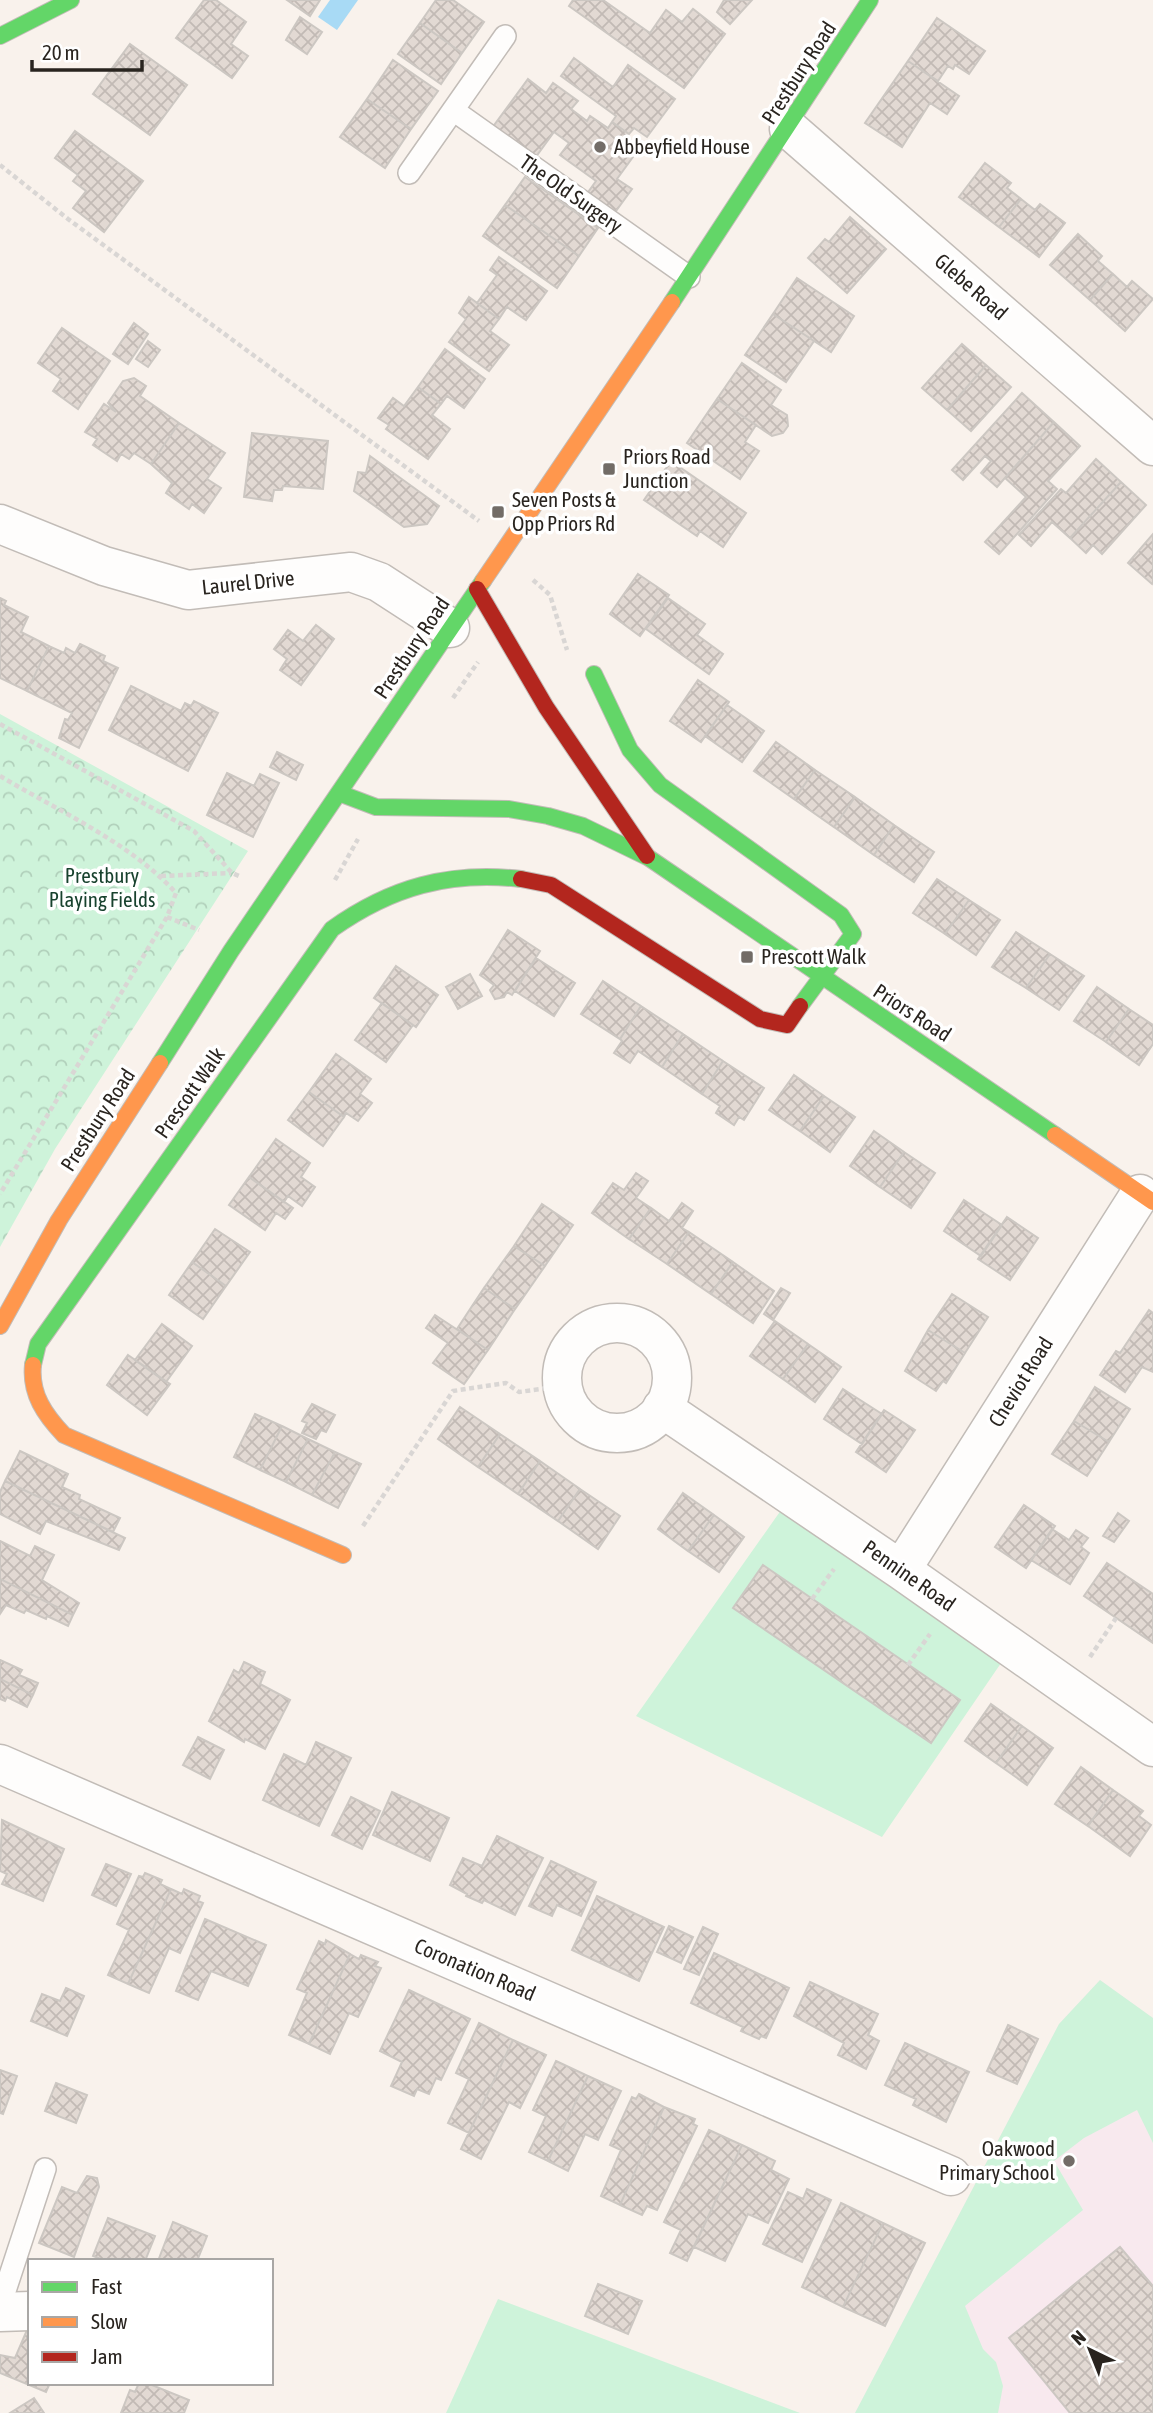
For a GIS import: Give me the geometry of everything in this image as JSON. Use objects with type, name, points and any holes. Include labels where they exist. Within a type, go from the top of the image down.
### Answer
[{"type":"main road","points":[[0,36],[71,0]]},
{"type":"main road","name":"Prestbury Road","points":[[0,1326],[59,1220],[272,891],[789,129],[870,0]]},
{"type":"main road","name":"Priors Road","points":[[477,589],[546,707],[649,858]]},
{"type":"main road","points":[[594,674],[630,750],[660,785],[841,915],[853,934],[821,978]]},
{"type":"main road","name":"Priors Road","points":[[339,793],[376,807],[509,809],[548,816],[583,826],[649,858],[821,978],[1147,1198]]},
{"type":"main road","name":"Prescott Walk","points":[[343,1555],[64,1435],[37,1401],[30,1375],[38,1344],[332,929],[366,905],[417,883],[471,874],[498,874],[551,885],[760,1019],[787,1025],[821,978]]},
{"type":"street","name":"Glebe Road","points":[[789,129],[1153,446]]},
{"type":"street","name":"Laurel Drive","points":[[0,524],[104,566],[188,590],[351,572],[379,582],[450,628]]},
{"type":"street","name":"Cheviot Road","points":[[901,1570],[1147,1198]]},
{"type":"street","points":[[602,1324],[635,1325],[656,1339],[669,1359],[672,1377],[670,1393],[663,1408],[638,1429],[605,1432],[590,1426],[576,1416],[562,1386],[562,1370],[567,1354],[588,1331],[602,1324]]},
{"type":"street","name":"Pennine Road","points":[[663,1408],[901,1570],[1153,1747]]},
{"type":"street","name":"Coronation Road","points":[[0,1764],[951,2176]]},
{"type":"street","points":[[0,2312],[28,2311]]},
{"type":"lane","points":[[409,173],[505,36]]},
{"type":"lane","name":"The Old Surgery","points":[[453,110],[689,277]]},
{"type":"lane","points":[[0,2306],[46,2169]]},
{"type":"path","points":[[0,164],[68,219],[480,522],[470,536],[550,595],[567,650],[594,674]]},
{"type":"path","points":[[447,707],[533,580]]},
{"type":"path","points":[[0,724],[194,831],[232,873],[272,891]]},
{"type":"path","points":[[0,776],[132,855],[161,876],[176,893],[167,917],[0,1194]]},
{"type":"path","points":[[332,929],[335,876],[376,807]]},
{"type":"path","points":[[161,876],[232,873]]},
{"type":"path","points":[[343,1555],[453,1391],[506,1383],[519,1392],[562,1386]]},
{"type":"path","points":[[1070,1687],[1116,1618]]},
{"type":"shaded area","name":"Oakwood Primary School","points":[[1100,1980],[1153,2018],[1153,2413],[855,2413],[1059,2024]]},
{"type":"green space","name":"Prestbury Playing Fields","points":[[0,714],[248,851],[55,1149],[0,1247]]},
{"type":"green space","points":[[791,1496],[1012,1647],[882,1837],[636,1716]],"holes":[[[762,1566],[959,1700],[931,1743],[734,1608]]]},
{"type":"green space","points":[[1100,1980],[1153,2018],[1153,2143],[1137,2110],[1084,2138],[1054,2161],[1083,2210],[965,2306],[983,2349],[996,2362],[1003,2386],[998,2413],[855,2413],[1059,2024]]},
{"type":"green space","points":[[498,2299],[800,2413],[446,2413]]},
{"type":"water","points":[[330,0],[358,0],[337,30],[318,17]]},
{"type":"building","points":[[204,0],[216,0],[246,22],[231,44],[248,56],[232,78],[176,38]]},
{"type":"building","points":[[287,0],[320,0],[310,16]]},
{"type":"building","points":[[436,0],[453,0],[484,22],[462,53],[420,23]]},
{"type":"building","points":[[573,0],[603,0],[650,33],[666,10],[682,22],[693,9],[725,34],[684,88],[569,6]]},
{"type":"building","points":[[724,0],[752,0],[730,24],[717,12]]},
{"type":"building","points":[[300,17],[322,32],[307,54],[286,40]]},
{"type":"building","points":[[937,18],[985,51],[969,74],[955,65],[953,69],[948,66],[938,81],[908,61]]},
{"type":"building","points":[[420,23],[462,53],[441,84],[398,54]]},
{"type":"building","points":[[130,44],[187,85],[150,135],[93,94]]},
{"type":"building","points":[[574,58],[613,87],[628,65],[675,99],[647,137],[634,128],[629,134],[612,122],[616,116],[561,76]]},
{"type":"building","points":[[393,60],[438,91],[411,129],[367,99]]},
{"type":"building","points":[[908,61],[959,96],[947,114],[930,103],[902,147],[865,123]]},
{"type":"building","name":"Abbeyfield House","points":[[528,79],[546,93],[553,83],[578,101],[571,109],[587,121],[590,116],[608,128],[612,122],[629,134],[624,141],[638,150],[617,179],[632,189],[613,215],[586,195],[596,181],[560,155],[569,143],[554,132],[535,158],[492,128]]},
{"type":"building","points":[[367,99],[411,129],[385,168],[340,137]]},
{"type":"building","points":[[75,131],[143,181],[104,232],[73,208],[86,191],[73,181],[78,175],[55,158]]},
{"type":"building","points":[[985,163],[1011,183],[1007,188],[1021,199],[999,227],[959,197]]},
{"type":"building","points":[[525,177],[598,228],[579,256],[505,205]]},
{"type":"building","points":[[1021,199],[1035,210],[1040,204],[1065,223],[1039,257],[999,227]]},
{"type":"building","points":[[505,205],[579,256],[557,288],[483,236]]},
{"type":"building","points":[[850,217],[886,249],[847,293],[808,258],[825,239],[829,242]]},
{"type":"building","points":[[1078,234],[1102,256],[1098,261],[1113,274],[1090,300],[1050,265]]},
{"type":"building","points":[[499,257],[547,291],[526,320],[507,307],[499,319],[477,303],[497,275],[490,270]]},
{"type":"building","points":[[1113,274],[1127,287],[1132,281],[1153,299],[1125,331],[1090,300]]},
{"type":"building","points":[[797,278],[854,316],[831,352],[773,314]]},
{"type":"building","points":[[469,297],[499,319],[490,331],[509,345],[489,371],[449,342],[466,319],[459,313]]},
{"type":"building","points":[[773,314],[814,341],[786,382],[745,355]]},
{"type":"building","points":[[134,323],[148,334],[128,364],[113,354]]},
{"type":"building","points":[[62,328],[110,361],[78,409],[53,391],[61,379],[38,363]]},
{"type":"building","points":[[148,341],[160,350],[148,367],[136,359]]},
{"type":"building","points":[[962,344],[986,365],[947,410],[922,388]]},
{"type":"building","points":[[445,349],[485,379],[464,408],[447,396],[441,404],[418,387]]},
{"type":"building","points":[[742,363],[781,390],[771,405],[787,415],[788,426],[783,433],[772,436],[717,399]]},
{"type":"building","points":[[986,365],[1011,387],[971,431],[947,410]]},
{"type":"building","points":[[134,378],[146,386],[140,396],[179,423],[151,464],[134,453],[129,459],[121,454],[117,461],[93,445],[97,439],[85,432],[104,404],[116,412],[108,403],[123,381]]},
{"type":"building","points":[[418,387],[441,404],[432,415],[450,429],[428,459],[386,429],[389,425],[378,418],[393,398],[404,406]]},
{"type":"building","points":[[1022,393],[1054,422],[997,487],[981,473],[991,461],[985,456],[963,480],[952,470]]},
{"type":"building","points":[[717,399],[756,425],[745,442],[759,451],[740,479],[687,443]]},
{"type":"building","points":[[1054,422],[1080,446],[1048,481],[1057,489],[999,554],[985,542],[1026,497],[1005,478]]},
{"type":"building","points":[[179,423],[225,453],[207,479],[221,488],[204,513],[192,504],[189,509],[166,493],[172,483],[151,464]]},
{"type":"building","points":[[252,433],[328,441],[323,489],[283,486],[282,490],[274,490],[272,501],[244,497]]},
{"type":"building","points":[[370,456],[439,506],[427,524],[404,527],[354,491],[358,472],[366,473]]},
{"type":"building","points":[[1096,459],[1121,482],[1070,538],[1052,522],[1031,546],[1019,535],[1061,489],[1066,493]]},
{"type":"building","points":[[671,461],[746,513],[723,547],[700,531],[697,536],[644,500]]},
{"type":"building","points":[[1121,482],[1146,505],[1102,554],[1093,545],[1086,553],[1070,538]]},
{"type":"building","points":[[1153,534],[1153,582],[1152,584],[1128,563]]},
{"type":"building","points":[[638,574],[669,595],[640,636],[610,614]]},
{"type":"building","points":[[0,598],[6,601],[4,605],[28,617],[21,632],[49,646],[27,691],[0,678]]},
{"type":"building","points":[[668,598],[705,624],[697,635],[723,654],[709,674],[646,629]]},
{"type":"building","points":[[316,625],[334,639],[301,685],[280,670],[287,659],[274,649],[288,630],[303,641]]},
{"type":"building","points":[[80,644],[105,656],[103,661],[118,668],[79,748],[59,738],[65,719],[68,720],[72,713],[27,691],[49,646],[64,653],[66,648],[75,653]]},
{"type":"building","points":[[698,680],[729,702],[701,742],[670,721]]},
{"type":"building","points":[[131,686],[181,711],[185,703],[191,706],[194,701],[218,713],[188,771],[109,730]]},
{"type":"building","points":[[727,705],[764,731],[742,762],[705,736]]},
{"type":"building","points":[[776,742],[815,770],[794,799],[754,771]]},
{"type":"building","points":[[277,752],[303,765],[296,780],[270,767]]},
{"type":"building","points":[[815,770],[855,797],[834,827],[794,799]]},
{"type":"building","points":[[227,773],[254,786],[260,774],[279,783],[253,837],[207,815]]},
{"type":"building","points":[[855,797],[894,825],[874,855],[834,827]]},
{"type":"building","points":[[894,825],[934,852],[914,882],[874,855]]},
{"type":"building","points":[[937,879],[969,900],[945,934],[913,913]]},
{"type":"building","points":[[969,900],[1000,920],[976,955],[945,934]]},
{"type":"building","points":[[508,930],[540,951],[512,995],[507,992],[504,997],[495,999],[490,990],[494,985],[480,975]]},
{"type":"building","points":[[1016,932],[1050,954],[1026,988],[992,967]]},
{"type":"building","points":[[1050,954],[1084,976],[1059,1010],[1026,988]]},
{"type":"building","points":[[536,958],[575,983],[554,1016],[515,991]]},
{"type":"building","points":[[396,966],[438,995],[416,1027],[374,998]]},
{"type":"building","points":[[470,974],[482,996],[458,1009],[446,987]]},
{"type":"building","points":[[603,981],[641,1006],[620,1039],[581,1014]]},
{"type":"building","points":[[1097,987],[1129,1009],[1106,1042],[1074,1021]]},
{"type":"building","points":[[382,1003],[413,1025],[386,1062],[355,1040]]},
{"type":"building","points":[[641,1006],[683,1034],[662,1067],[638,1051],[630,1063],[614,1053]]},
{"type":"building","points":[[1129,1009],[1153,1025],[1153,1044],[1139,1065],[1106,1042]]},
{"type":"building","points":[[683,1034],[723,1061],[702,1094],[662,1067]]},
{"type":"building","points":[[336,1054],[371,1079],[360,1094],[372,1103],[358,1121],[346,1113],[344,1117],[309,1092]]},
{"type":"building","points":[[723,1061],[764,1088],[744,1120],[739,1117],[734,1125],[716,1113],[720,1106],[702,1094]]},
{"type":"building","points":[[794,1075],[824,1096],[800,1131],[769,1110]]},
{"type":"building","points":[[309,1092],[344,1117],[323,1146],[288,1120]]},
{"type":"building","points":[[824,1096],[855,1117],[830,1152],[800,1131]]},
{"type":"building","points":[[874,1131],[904,1152],[880,1187],[850,1166]]},
{"type":"building","points":[[276,1139],[310,1163],[301,1177],[315,1187],[302,1206],[288,1196],[284,1202],[249,1177]]},
{"type":"building","points":[[904,1152],[935,1173],[911,1208],[880,1187]]},
{"type":"building","points":[[636,1173],[648,1181],[636,1198],[651,1208],[629,1239],[592,1213],[613,1183],[624,1190]]},
{"type":"building","points":[[249,1177],[293,1208],[285,1219],[276,1213],[265,1230],[229,1205]]},
{"type":"building","points":[[964,1200],[1002,1225],[981,1256],[944,1231]]},
{"type":"building","points":[[682,1203],[693,1211],[682,1228],[689,1232],[667,1264],[629,1239],[651,1208],[669,1221]]},
{"type":"building","points":[[542,1204],[573,1225],[545,1266],[514,1246]]},
{"type":"building","points":[[1007,1217],[1038,1238],[1010,1280],[978,1259]]},
{"type":"building","points":[[215,1229],[250,1252],[226,1286],[192,1262]]},
{"type":"building","points":[[689,1232],[733,1262],[711,1294],[667,1264]]},
{"type":"building","points":[[514,1246],[545,1266],[515,1309],[484,1288]]},
{"type":"building","points":[[192,1262],[226,1286],[203,1319],[169,1295]]},
{"type":"building","points":[[733,1262],[774,1291],[753,1323],[711,1294]]},
{"type":"building","points":[[484,1288],[515,1309],[488,1350],[457,1329]]},
{"type":"building","points":[[781,1288],[790,1293],[773,1320],[764,1314]]},
{"type":"building","points":[[952,1294],[988,1317],[965,1353],[928,1330]]},
{"type":"building","points":[[1149,1310],[1153,1313],[1153,1372],[1142,1367],[1125,1392],[1100,1375],[1116,1351],[1120,1353]]},
{"type":"building","points":[[435,1315],[488,1350],[464,1384],[433,1363],[448,1343],[426,1328]]},
{"type":"building","points":[[775,1321],[808,1344],[783,1379],[750,1356]]},
{"type":"building","points":[[162,1324],[192,1346],[166,1382],[135,1360]]},
{"type":"building","points":[[928,1330],[965,1353],[946,1383],[943,1381],[936,1391],[905,1371]]},
{"type":"building","points":[[808,1344],[841,1367],[815,1402],[783,1379]]},
{"type":"building","points":[[128,1355],[170,1384],[147,1415],[107,1385]]},
{"type":"building","points":[[1095,1387],[1130,1409],[1109,1442],[1074,1421]]},
{"type":"building","points":[[843,1389],[882,1414],[862,1444],[824,1419]]},
{"type":"building","points":[[312,1404],[335,1415],[326,1432],[321,1430],[316,1439],[302,1433],[307,1423],[302,1421]]},
{"type":"building","points":[[460,1407],[500,1434],[478,1467],[438,1439]]},
{"type":"building","points":[[884,1410],[915,1430],[886,1472],[856,1452]]},
{"type":"building","points":[[255,1414],[282,1426],[260,1470],[234,1457]]},
{"type":"building","points":[[1074,1421],[1109,1442],[1087,1476],[1052,1454]]},
{"type":"building","points":[[282,1426],[308,1439],[286,1482],[260,1470]]},
{"type":"building","points":[[500,1434],[540,1461],[518,1494],[478,1467]]},
{"type":"building","points":[[308,1439],[335,1452],[312,1495],[286,1482]]},
{"type":"building","points":[[20,1451],[68,1474],[62,1487],[80,1495],[79,1499],[120,1518],[113,1532],[5,1481]]},
{"type":"building","points":[[335,1452],[361,1464],[338,1508],[312,1495]]},
{"type":"building","points":[[540,1461],[580,1489],[558,1521],[518,1494]]},
{"type":"building","points":[[5,1481],[125,1538],[119,1550],[46,1521],[40,1534],[0,1514],[0,1492]]},
{"type":"building","points":[[580,1489],[620,1516],[598,1549],[558,1521]]},
{"type":"building","points":[[683,1493],[714,1515],[688,1551],[658,1529]]},
{"type":"building","points":[[1024,1505],[1055,1526],[1026,1568],[995,1547]]},
{"type":"building","points":[[1118,1513],[1129,1521],[1114,1542],[1103,1536]]},
{"type":"building","points":[[714,1515],[744,1537],[719,1572],[688,1551]]},
{"type":"building","points":[[1052,1529],[1069,1540],[1076,1530],[1088,1538],[1081,1547],[1089,1553],[1070,1584],[1031,1560]]},
{"type":"building","points":[[0,1541],[30,1556],[35,1546],[54,1555],[42,1580],[79,1603],[73,1615],[0,1579]]},
{"type":"building","points":[[1107,1563],[1153,1594],[1153,1643],[1084,1596]]},
{"type":"building","points":[[763,1565],[960,1700],[931,1743],[733,1608]]},
{"type":"building","points":[[0,1579],[73,1615],[68,1626],[47,1616],[46,1619],[6,1605],[0,1614]]},
{"type":"building","points":[[0,1660],[22,1670],[19,1675],[38,1683],[33,1695],[0,1679]]},
{"type":"building","points":[[244,1662],[265,1672],[260,1684],[290,1700],[265,1749],[245,1739],[244,1742],[209,1721],[234,1670],[239,1673]]},
{"type":"building","points":[[0,1679],[33,1695],[27,1707],[7,1697],[5,1701],[0,1699]]},
{"type":"building","points":[[991,1704],[1022,1726],[996,1763],[965,1741]]},
{"type":"building","points":[[1022,1726],[1053,1748],[1027,1785],[996,1763]]},
{"type":"building","points":[[198,1737],[224,1750],[210,1779],[183,1765]]},
{"type":"building","points":[[316,1742],[351,1758],[319,1826],[263,1800],[284,1754],[306,1765]]},
{"type":"building","points":[[1081,1767],[1113,1790],[1088,1826],[1055,1804]]},
{"type":"building","points":[[1113,1790],[1143,1811],[1139,1816],[1151,1825],[1130,1856],[1088,1826]]},
{"type":"building","points":[[392,1792],[449,1818],[430,1861],[373,1835]]},
{"type":"building","points":[[351,1797],[380,1811],[362,1849],[332,1835]]},
{"type":"building","points":[[2,1820],[64,1849],[43,1901],[2,1884],[7,1874],[0,1871]]},
{"type":"building","points":[[497,1836],[543,1858],[515,1915],[484,1900],[482,1903],[466,1896],[467,1894],[450,1885],[463,1858],[482,1866]]},
{"type":"building","points":[[551,1861],[596,1882],[581,1916],[557,1905],[552,1916],[529,1906]]},
{"type":"building","points":[[106,1864],[131,1874],[116,1906],[92,1895]]},
{"type":"building","points":[[145,1873],[162,1880],[160,1884],[171,1889],[128,1984],[108,1975],[129,1930],[117,1924],[139,1876],[143,1877]]},
{"type":"building","points":[[171,1889],[182,1894],[184,1889],[200,1896],[198,1901],[203,1903],[180,1953],[169,1948],[149,1993],[128,1984]]},
{"type":"building","points":[[597,1896],[664,1927],[639,1981],[572,1950]]},
{"type":"building","points":[[205,1919],[266,1945],[248,1986],[211,1971],[198,2000],[176,1991]]},
{"type":"building","points":[[669,1926],[693,1937],[681,1963],[657,1952]]},
{"type":"building","points":[[703,1927],[718,1934],[699,1975],[684,1969]]},
{"type":"building","points":[[326,1940],[350,1954],[309,2044],[289,2035],[307,1993],[297,1989],[319,1941],[325,1944]]},
{"type":"building","points":[[714,1953],[789,1988],[766,2038],[761,2036],[759,2039],[741,2031],[743,2027],[691,2003]]},
{"type":"building","points":[[350,1954],[359,1959],[361,1955],[378,1962],[375,1966],[381,1968],[358,2017],[349,2013],[330,2054],[309,2044]]},
{"type":"building","points":[[810,1982],[878,2014],[868,2035],[879,2041],[866,2069],[838,2055],[844,2043],[794,2016]]},
{"type":"building","points":[[66,1988],[84,1996],[67,2036],[31,2021],[42,1994],[60,2001]]},
{"type":"building","points":[[409,1990],[470,2019],[441,2080],[436,2078],[429,2094],[417,2089],[414,2096],[391,2086],[402,2062],[380,2051]]},
{"type":"building","points":[[479,2023],[513,2040],[469,2133],[448,2123],[469,2079],[456,2073]]},
{"type":"building","points":[[1008,2025],[1038,2039],[1017,2084],[987,2071]]},
{"type":"building","points":[[513,2040],[546,2055],[520,2108],[509,2102],[481,2159],[461,2149]]},
{"type":"building","points":[[905,2043],[969,2072],[946,2122],[913,2105],[916,2099],[885,2085]]},
{"type":"building","points":[[556,2061],[588,2076],[548,2161],[529,2152],[546,2116],[533,2110]]},
{"type":"building","points":[[0,2070],[17,2076],[3,2114],[0,2113]]},
{"type":"building","points":[[588,2076],[621,2091],[598,2140],[585,2134],[568,2171],[548,2161]]},
{"type":"building","points":[[56,2083],[87,2095],[76,2123],[45,2111]]},
{"type":"building","points":[[639,2094],[664,2107],[620,2205],[601,2196],[621,2150],[610,2145],[632,2097],[636,2099]]},
{"type":"building","points":[[664,2107],[695,2119],[693,2124],[697,2126],[657,2210],[647,2206],[642,2215],[620,2205]]},
{"type":"building","points":[[709,2130],[742,2145],[687,2261],[670,2253],[681,2230],[664,2222]]},
{"type":"building","points":[[742,2145],[775,2161],[771,2170],[789,2179],[768,2223],[748,2214],[725,2261],[694,2247]]},
{"type":"building","points":[[87,2176],[97,2178],[99,2187],[74,2257],[39,2243],[62,2187],[77,2193]]},
{"type":"building","points":[[807,2189],[831,2200],[802,2262],[763,2244],[788,2192],[803,2199]]},
{"type":"building","points":[[841,2203],[883,2223],[843,2307],[802,2287]]},
{"type":"building","points":[[108,2218],[155,2236],[146,2259],[101,2259],[93,2256]]},
{"type":"building","points":[[173,2222],[207,2236],[198,2259],[159,2259]]},
{"type":"building","points":[[883,2223],[925,2243],[885,2326],[843,2307]]},
{"type":"building","points":[[1120,2247],[1153,2286],[1153,2413],[1070,2413],[1009,2338]]},
{"type":"building","points":[[598,2284],[642,2301],[628,2334],[585,2316]]},
{"type":"building","points":[[28,2330],[28,2385],[0,2373],[0,2355],[15,2358]]},
{"type":"building","points":[[29,2385],[49,2385],[46,2392]]},
{"type":"building","points":[[138,2385],[152,2385],[189,2400],[184,2413],[121,2413],[130,2390],[135,2392]]},
{"type":"building","points":[[34,2398],[44,2413],[10,2413]]},
{"type":"traffic: fast","points":[[0,36],[71,0]]},
{"type":"traffic: fast","points":[[672,302],[870,0]]},
{"type":"traffic: fast","points":[[160,1063],[231,951],[483,581]]},
{"type":"traffic: fast","points":[[594,674],[630,750],[660,785],[841,915],[853,934],[800,1006]]},
{"type":"traffic: fast","points":[[339,793],[376,807],[509,809],[583,826],[649,858],[1055,1135]]},
{"type":"traffic: fast","points":[[33,1365],[38,1344],[332,929],[376,902],[422,885],[469,878],[521,879]]},
{"type":"traffic: slow","points":[[483,581],[672,302]]},
{"type":"traffic: slow","points":[[0,1326],[59,1220],[160,1063]]},
{"type":"traffic: slow","points":[[1055,1135],[1153,1202]]},
{"type":"traffic: slow","points":[[33,1365],[36,1395],[64,1435],[343,1555]]},
{"type":"traffic: jam","points":[[477,589],[546,707],[647,856]]},
{"type":"traffic: jam","points":[[521,879],[551,885],[760,1019],[787,1025],[800,1006]]},
{"type":"place","name":"Abbeyfield House","points":[[600,147]]},
{"type":"place","name":"Priors Road Junction","points":[[609,469]]},
{"type":"place","name":"Seven Posts & Opp Priors Rd","points":[[498,512]]},
{"type":"place","name":"Prescott Walk","points":[[747,957]]},
{"type":"place","name":"Oakwood Primary School","points":[[1069,2161]]}]
